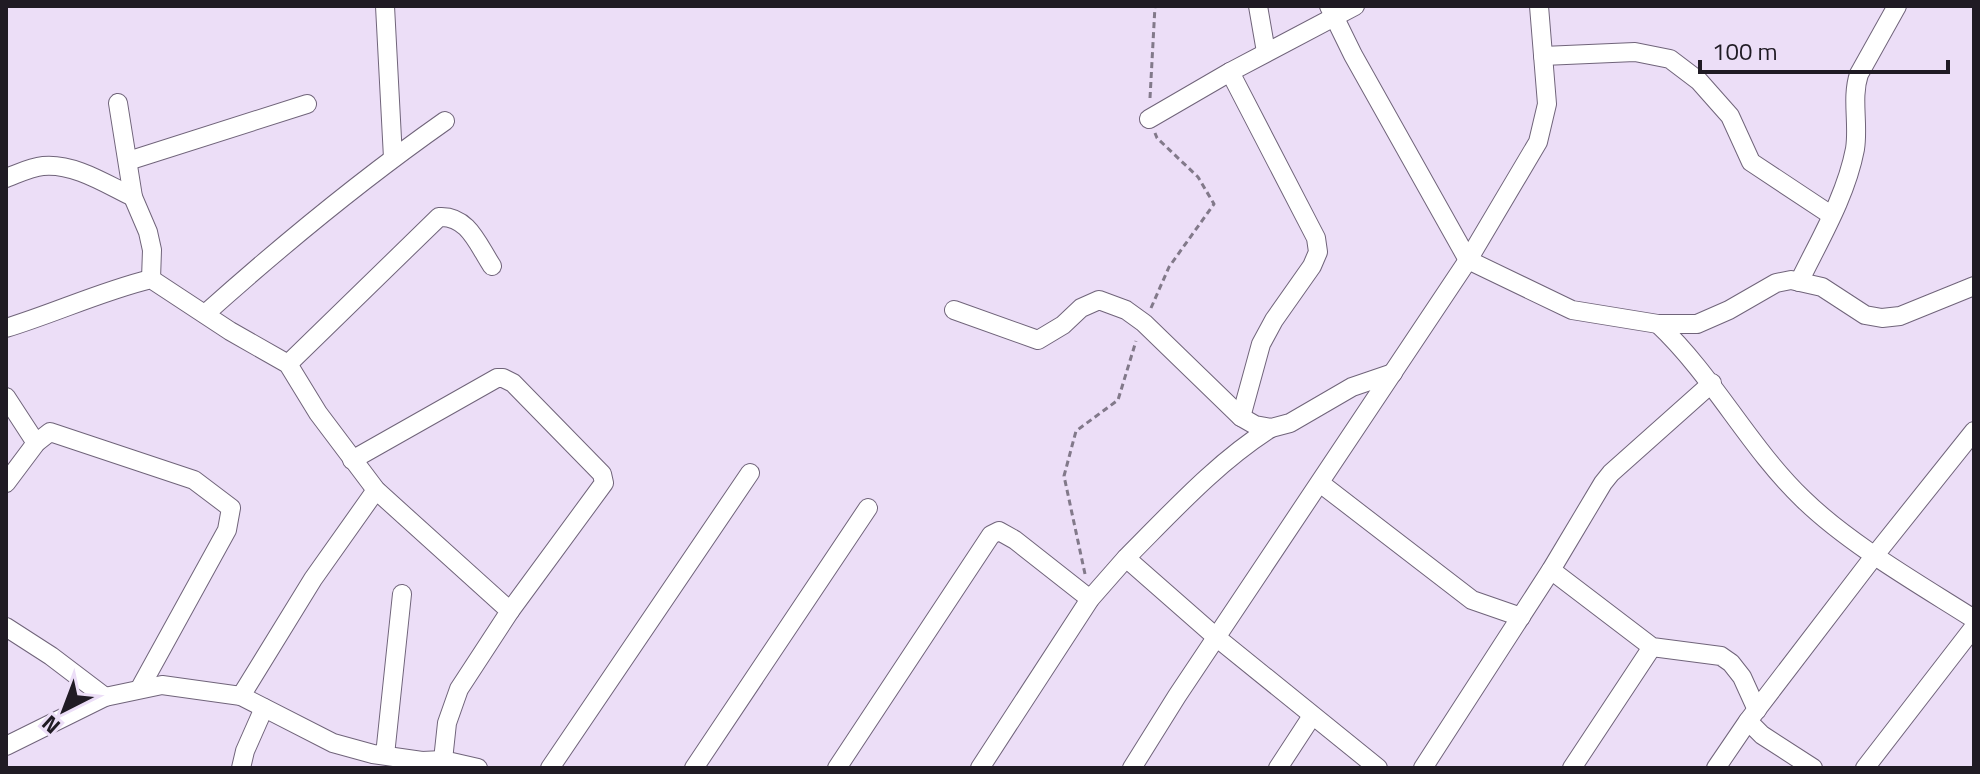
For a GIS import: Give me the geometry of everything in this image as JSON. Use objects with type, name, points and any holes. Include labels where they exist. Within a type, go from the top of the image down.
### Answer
[{"type":"street","points":[[385,6],[393,158]]},
{"type":"street","points":[[1258,6],[1266,52]]},
{"type":"street","points":[[1149,119],[1331,12],[1355,6]]},
{"type":"street","points":[[1132,768],[1468,260],[1538,142],[1547,104],[1539,6]]},
{"type":"street","points":[[1799,282],[1849,175],[1857,132],[1855,85],[1897,6]]},
{"type":"street","points":[[1331,12],[1468,260],[1572,310],[1658,324],[1697,324],[1776,283],[1799,282],[1822,287],[1865,315],[1882,318],[1900,316],[1974,286]]},
{"type":"street","points":[[1543,56],[1635,52],[1670,59],[1699,81],[1730,116],[1751,162],[1831,215]]},
{"type":"street","points":[[1230,72],[1316,238],[1318,252],[1261,344],[1241,417]]},
{"type":"street","points":[[118,103],[133,197],[152,250],[151,279]]},
{"type":"street","points":[[128,161],[307,104]]},
{"type":"street","points":[[205,314],[253,271],[393,158],[445,121]]},
{"type":"street","points":[[6,178],[40,166],[56,166],[74,170],[133,197]]},
{"type":"street","points":[[288,364],[439,217],[451,216],[464,223],[492,266]]},
{"type":"street","points":[[6,328],[53,314],[120,286],[151,279],[288,364],[318,413],[376,490],[510,611]]},
{"type":"street","points":[[954,310],[1038,340],[1063,325],[1081,308],[1099,300],[1126,310],[1144,323],[1241,417],[1255,425],[1271,428]]},
{"type":"street","points":[[1658,324],[1712,383],[1764,457],[1804,501],[1875,555],[1974,619]]},
{"type":"street","points":[[980,768],[1090,599],[1126,558],[1217,467],[1271,428],[1290,423],[1352,387],[1393,373]]},
{"type":"street","points":[[352,460],[497,378],[503,378],[513,383],[602,474],[604,483],[510,611],[459,689],[447,723],[443,760]]},
{"type":"street","points":[[1423,768],[1611,473],[1712,383]]},
{"type":"street","points":[[6,397],[36,443]]},
{"type":"street","points":[[1716,768],[1875,555],[1974,431]]},
{"type":"street","points":[[6,483],[36,443],[50,432],[194,480],[231,508],[227,530],[140,688]]},
{"type":"street","points":[[550,768],[750,473]]},
{"type":"street","points":[[1320,483],[1472,600],[1521,617]]},
{"type":"street","points":[[241,696],[313,579],[376,490]]},
{"type":"street","points":[[694,768],[868,508]]},
{"type":"street","points":[[837,768],[991,535],[999,531],[1015,540],[1090,599]]},
{"type":"street","points":[[1126,558],[1216,637],[1378,768]]},
{"type":"street","points":[[1551,570],[1652,647],[1721,656],[1731,663],[1742,677],[1762,735],[1813,768]]},
{"type":"street","points":[[385,755],[402,594]]},
{"type":"street","points":[[6,627],[105,697]]},
{"type":"street","points":[[1865,768],[1974,627]]},
{"type":"street","points":[[1572,768],[1652,647]]},
{"type":"street","points":[[6,746],[105,697],[162,685],[241,696],[333,743],[421,764],[443,760],[478,768]]},
{"type":"street","points":[[241,768],[264,708]]},
{"type":"street","points":[[1278,768],[1312,716]]}]
